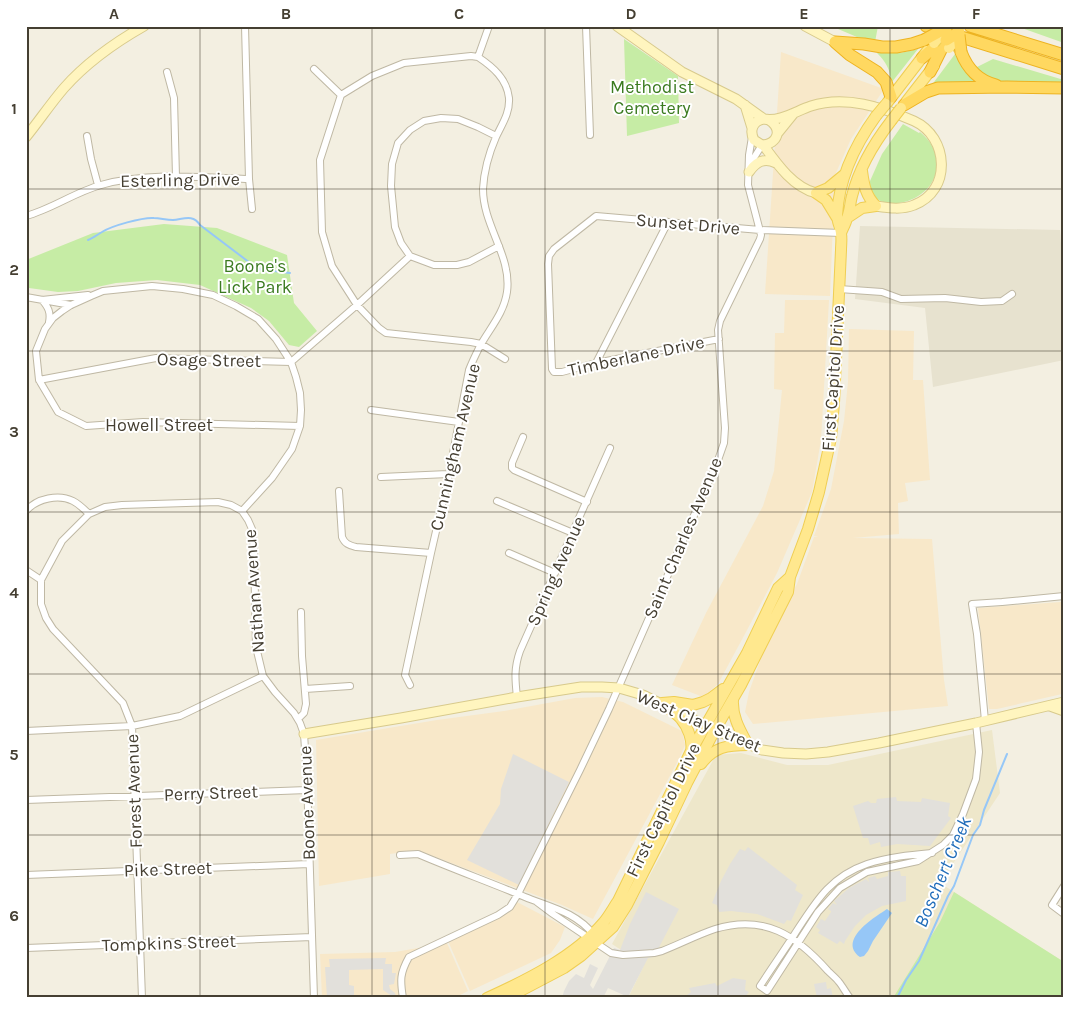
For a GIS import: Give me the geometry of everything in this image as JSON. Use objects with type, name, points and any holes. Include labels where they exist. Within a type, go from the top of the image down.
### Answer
[{"type":"highway","points":[[926,26],[1064,69]]},
{"type":"highway","points":[[835,42],[896,47],[951,34],[1064,55]]},
{"type":"highway","points":[[951,34],[969,67],[978,76],[991,84],[1007,87]]},
{"type":"highway","points":[[922,58],[951,34]]},
{"type":"highway","points":[[930,72],[951,34]]},
{"type":"highway","points":[[835,42],[850,55],[877,72],[886,82],[888,100]]},
{"type":"highway","points":[[903,107],[926,92],[938,88],[1064,88]]},
{"type":"main road","name":"First Capitol Drive","points":[[842,218],[838,205],[845,174],[856,147],[876,116],[922,58]]},
{"type":"main road","name":"First Capitol Drive","points":[[507,998],[564,968],[581,956],[618,900],[691,751],[733,699],[788,592],[790,577],[814,511],[828,454],[835,397],[842,218],[862,169],[876,142],[930,72]]},
{"type":"main road","points":[[862,169],[864,188],[876,206]]},
{"type":"main road","points":[[816,193],[828,188],[845,174]]},
{"type":"main road","points":[[816,193],[826,200],[842,218],[862,208],[876,206]]},
{"type":"main road","name":"First Capitol Drive","points":[[487,998],[557,962],[613,927],[627,905],[659,842],[687,783],[730,682],[778,588],[790,577]]},
{"type":"main road","points":[[662,704],[674,702],[693,705],[703,702],[711,698],[730,682]]},
{"type":"main road","points":[[687,783],[707,757],[719,749],[729,745],[748,744],[732,709],[733,699]]},
{"type":"main road","points":[[662,704],[681,719],[689,733],[692,746],[691,751]]},
{"type":"street","points":[[26,137],[63,89],[78,73],[107,49],[144,26]]},
{"type":"street","points":[[245,26],[252,209]]},
{"type":"street","points":[[489,26],[478,57],[471,56],[404,63],[372,76],[341,95],[320,160],[322,232],[332,266],[357,305],[386,333],[481,344],[505,360]]},
{"type":"street","points":[[586,26],[590,134]]},
{"type":"street","points":[[617,26],[682,72],[736,99],[774,124],[776,127],[780,166]]},
{"type":"street","points":[[805,26],[835,42]]},
{"type":"street","name":"Cunningham Avenue","points":[[410,685],[405,675],[470,370],[473,359],[481,344],[499,318],[507,292],[508,275],[504,259],[488,218],[483,187],[485,170],[496,136],[505,122],[509,98],[502,77],[494,68],[478,57]]},
{"type":"street","points":[[314,69],[341,95]]},
{"type":"street","points":[[167,72],[174,98],[176,177]]},
{"type":"street","points":[[760,230],[748,185],[752,133],[756,122],[794,113],[812,105],[834,101],[856,102],[870,106],[917,123],[929,132],[937,143],[942,161],[940,177],[936,186],[923,200],[905,208],[876,206]]},
{"type":"street","points":[[745,105],[756,142],[763,145],[797,184],[816,193]]},
{"type":"street","points":[[763,145],[770,144],[794,113]]},
{"type":"street","points":[[496,136],[458,119],[441,118],[424,121],[410,130],[398,143],[392,164],[391,186],[395,227],[401,243],[410,256],[434,265],[457,265],[469,262],[499,246]]},
{"type":"street","points":[[87,136],[98,185]]},
{"type":"street","points":[[749,169],[763,145]]},
{"type":"street","points":[[749,169],[765,160],[770,160],[780,166]]},
{"type":"street","name":"Esterling Drive","points":[[26,216],[98,185],[117,180],[176,177],[250,178]]},
{"type":"street","name":"Sunset Drive","points":[[554,372],[552,369],[548,282],[549,256],[554,249],[596,216],[760,230],[841,233]]},
{"type":"street","points":[[596,363],[668,222]]},
{"type":"street","name":"Saint Charles Avenue","points":[[518,894],[580,770],[618,688],[704,494],[724,443],[725,428],[718,330],[720,321],[760,239],[760,230]]},
{"type":"street","points":[[291,362],[410,256]]},
{"type":"street","name":"Nathan Avenue","points":[[94,294],[103,291],[152,286],[183,289],[212,296],[236,306],[258,319],[276,339],[291,362],[300,393],[300,426],[292,449],[286,459],[268,484],[242,511],[252,529],[254,542],[256,647],[263,676],[298,719]]},
{"type":"street","points":[[839,289],[882,292],[901,299],[945,298],[981,302],[1002,301],[1012,294]]},
{"type":"street","points":[[42,300],[94,294]]},
{"type":"street","points":[[40,380],[36,350],[48,325],[53,318],[71,305],[94,294]]},
{"type":"street","points":[[26,297],[71,305]]},
{"type":"street","points":[[42,300],[50,311],[48,325]]},
{"type":"street","name":"Timberlane Drive","points":[[554,372],[562,372],[596,363],[719,339]]},
{"type":"street","name":"Osage Street","points":[[40,380],[156,358],[291,362]]},
{"type":"street","name":"Howell Street","points":[[40,380],[58,412],[86,426],[143,422],[300,426]]},
{"type":"street","points":[[371,410],[459,422]]},
{"type":"street","points":[[523,437],[512,463],[512,468],[587,502]]},
{"type":"street","name":"Spring Avenue","points":[[517,697],[514,674],[516,661],[610,448]]},
{"type":"street","points":[[381,477],[448,474]]},
{"type":"street","points":[[339,491],[342,537],[347,544],[356,547],[431,552]]},
{"type":"street","points":[[26,511],[35,504],[55,497],[74,501],[88,514],[105,507],[122,505],[209,502],[230,505],[242,511]]},
{"type":"street","points":[[497,501],[572,533]]},
{"type":"street","name":"Forest Avenue","points":[[88,514],[62,541],[41,580],[41,604],[46,618],[53,629],[123,703],[132,726],[142,998]]},
{"type":"street","points":[[509,553],[555,573]]},
{"type":"street","points":[[26,570],[41,580]]},
{"type":"street","points":[[932,853],[866,864],[849,872],[831,885],[822,893],[760,986],[767,991],[819,910],[843,885],[867,872],[918,861],[932,853],[943,846],[953,835],[976,779],[979,752],[981,722],[979,652],[972,604],[1064,596]]},
{"type":"street","points":[[298,719],[306,709],[301,612]]},
{"type":"street","points":[[26,731],[132,726],[180,716],[263,676]]},
{"type":"street","points":[[305,689],[350,686]]},
{"type":"street","name":"West Clay Street","points":[[304,734],[517,697],[602,686],[643,695],[710,728],[762,750],[806,754],[879,743],[981,722],[1064,702]]},
{"type":"street","points":[[1049,706],[1064,711]]},
{"type":"street","name":"Boone Avenue","points":[[298,719],[304,734],[314,998]]},
{"type":"street","name":"Perry Street","points":[[26,800],[307,790]]},
{"type":"street","points":[[400,855],[418,854],[537,902],[593,938],[611,953],[639,954],[662,951],[716,929],[744,924],[777,930],[792,938],[818,959],[840,982],[850,998]]},
{"type":"street","name":"Pike Street","points":[[26,875],[309,864]]},
{"type":"street","points":[[1064,886],[1052,905],[1064,914]]},
{"type":"street","points":[[403,998],[401,984],[403,968],[409,957],[498,915],[510,907],[518,894]]},
{"type":"street","name":"Tompkins Street","points":[[26,948],[312,937]]},
{"type":"shaded area","points":[[781,52],[884,89],[851,139],[835,175],[830,296],[765,294]]},
{"type":"shaded area","points":[[860,226],[1060,230],[1064,284],[1064,360],[933,387],[925,308],[855,299]]},
{"type":"shaded area","points":[[785,300],[829,300],[821,440],[812,492],[777,573],[746,632],[718,684],[703,697],[672,685],[706,613],[763,506],[774,471],[782,390],[774,389],[775,333],[784,333]]},
{"type":"shaded area","points":[[849,329],[914,331],[913,380],[923,380],[930,480],[905,483],[908,501],[898,503],[899,534],[853,538],[932,539],[944,680],[948,706],[753,724],[745,712],[749,692],[766,644],[797,584],[814,537],[818,537],[814,536],[831,489],[844,421],[848,382]]},
{"type":"shaded area","points":[[1061,602],[1064,606],[1064,692],[997,709],[989,709],[978,608]]},
{"type":"shaded area","points":[[602,697],[623,702],[682,731],[685,745],[593,919],[562,905],[417,850],[390,854],[390,874],[319,886],[316,740],[575,698]]},
{"type":"shaded area","points":[[992,730],[1000,793],[940,883],[1064,962],[1064,998],[628,998],[644,965],[612,944],[716,755],[741,753],[787,765],[828,765]]},
{"type":"shaded area","points":[[513,754],[569,782],[519,885],[467,860],[500,804],[501,789]]},
{"type":"shaded area","points":[[896,797],[897,801],[921,802],[922,798],[950,803],[948,816],[951,818],[930,846],[897,844],[881,847],[880,842],[870,845],[868,838],[863,838],[853,806],[868,801],[876,803],[877,799]]},
{"type":"shaded area","points":[[748,847],[797,885],[795,890],[803,895],[791,921],[787,920],[784,924],[757,914],[731,911],[719,912],[717,905],[712,903],[730,864],[740,849],[745,851]]},
{"type":"shaded area","points":[[900,871],[901,876],[906,876],[906,901],[882,906],[866,915],[855,926],[844,944],[840,941],[837,944],[818,933],[820,930],[816,927],[821,919],[825,921],[831,912],[828,909],[833,903],[837,905],[834,901],[849,888],[866,879],[869,882],[868,878],[875,876],[877,879],[888,876],[888,872]]},
{"type":"shaded area","points":[[646,892],[679,909],[654,957],[648,958],[628,997],[608,988],[603,998],[562,998],[569,981],[576,974],[584,978],[590,964],[598,968],[590,985],[593,989],[614,948],[620,950],[630,924]]},
{"type":"shaded area","points":[[517,902],[565,927],[560,940],[551,953],[470,991],[448,941],[510,912]]},
{"type":"shaded area","points":[[447,943],[468,991],[454,998],[322,998],[320,954],[395,952]]},
{"type":"shaded area","points":[[386,958],[385,964],[392,964],[392,973],[396,973],[394,984],[389,985],[396,998],[392,998],[383,990],[383,969],[349,970],[349,985],[354,986],[354,998],[327,998],[325,967],[330,967],[329,959]]},
{"type":"shaded area","points":[[733,978],[746,980],[745,990],[749,992],[744,998],[683,998],[691,992],[689,988],[715,983],[717,986]]},
{"type":"shaded area","points":[[826,982],[827,989],[831,988],[833,998],[817,998],[814,984]]},
{"type":"green space","points":[[831,26],[878,26],[875,42],[864,40]]},
{"type":"green space","points":[[1016,26],[1064,26],[1064,43]]},
{"type":"green space","name":"Methodist Cemetery","points":[[624,39],[678,76],[679,123],[627,136]]},
{"type":"green space","points":[[918,49],[892,82],[887,66],[877,53],[900,53]]},
{"type":"green space","points":[[955,54],[970,77],[978,84],[931,86]]},
{"type":"green space","points":[[993,59],[1064,80],[1064,84],[999,81],[991,79],[975,68]]},
{"type":"green space","points":[[903,124],[920,132],[927,139],[935,151],[937,166],[933,180],[925,191],[913,199],[901,203],[889,203],[878,200],[872,192],[870,181],[882,154]]},
{"type":"green space","name":"Boone's Lick Park","points":[[164,224],[217,228],[287,255],[294,303],[317,331],[299,347],[289,345],[269,321],[251,308],[200,285],[157,280],[116,283],[78,291],[58,292],[26,289],[26,260],[93,233]]},
{"type":"green space","points":[[954,892],[1064,962],[1064,998],[893,998],[940,922]]},
{"type":"water","points":[[887,909],[892,913],[868,951],[864,956],[860,957],[854,950],[855,936],[874,917]]},
{"type":"waterway","points":[[88,240],[106,230],[135,220],[191,218],[258,269],[290,273]]},
{"type":"waterway","name":"Boschert Creek","points":[[897,998],[919,961],[954,886],[1007,754]]}]
